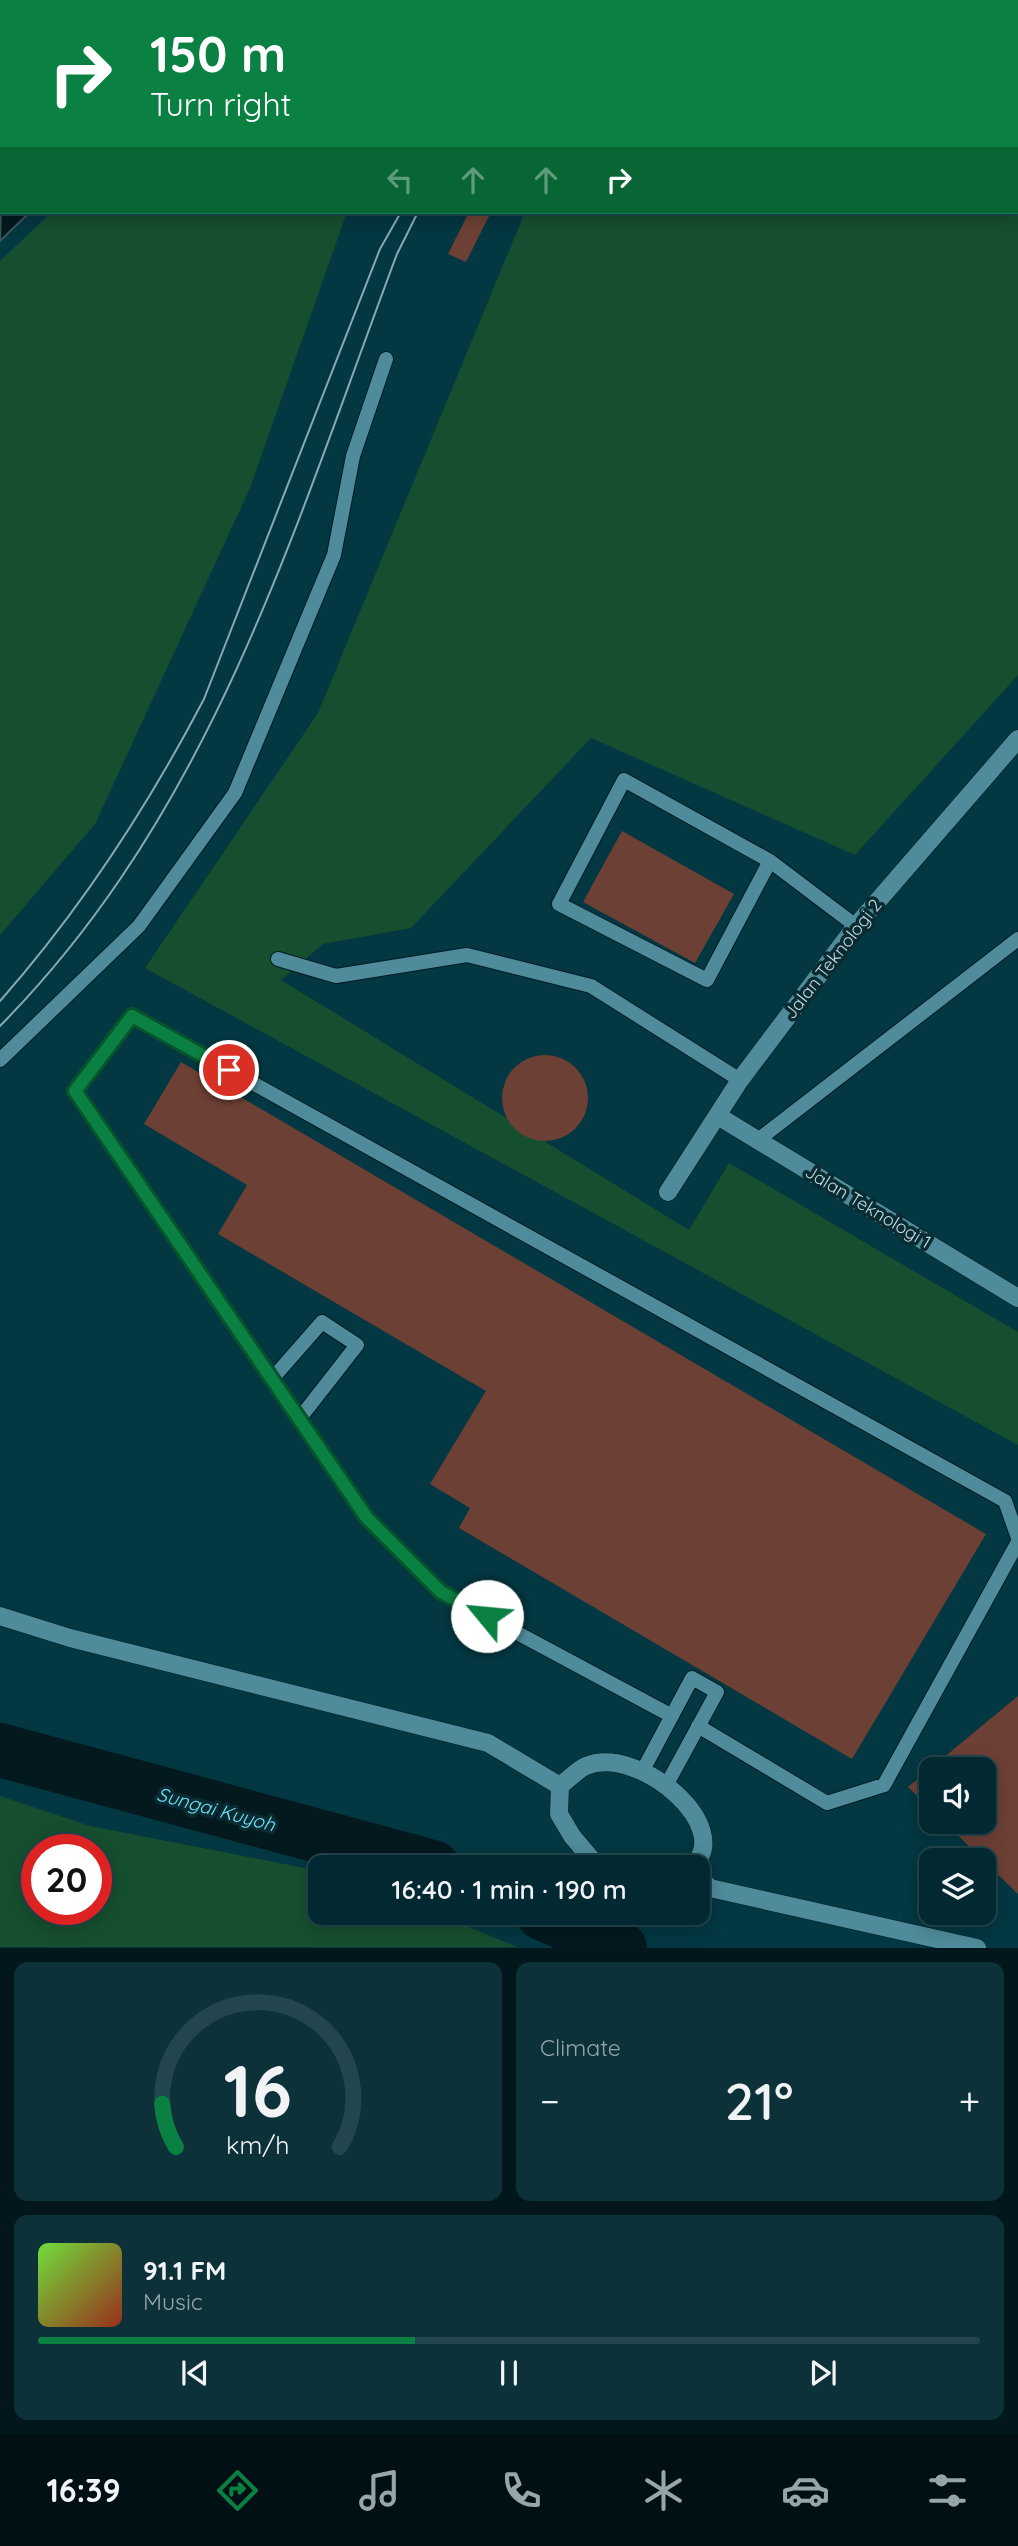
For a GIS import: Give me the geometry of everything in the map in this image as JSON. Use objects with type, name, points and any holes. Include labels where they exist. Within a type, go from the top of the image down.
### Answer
[{"type":"street","name":"Jalan Teknologi 2","points":[[668,1192],[740,1080],[856,926],[1018,739]]},
{"type":"street","name":"Jalan Teknologi 1","points":[[718,1115],[1018,1298]]},
{"type":"street","points":[[0,1616],[70,1638],[488,1743],[560,1786]]},
{"type":"street","points":[[588,1855],[572,1836],[559,1814],[560,1786],[585,1766],[610,1762],[643,1770],[667,1784],[702,1830],[700,1855]]},
{"type":"street","points":[[710,1888],[977,1948]]},
{"type":"lane","points":[[0,1060],[139,926],[235,793],[334,555],[353,456],[387,359]]},
{"type":"lane","points":[[770,861],[707,980],[559,904],[624,780],[770,861],[856,926]]},
{"type":"lane","points":[[758,1140],[1018,939]]},
{"type":"lane","points":[[278,959],[336,976],[467,955],[591,986],[740,1080]]},
{"type":"lane","points":[[672,1716],[441,1592],[367,1518],[75,1091],[132,1016],[1005,1501],[1018,1540],[884,1785],[827,1803],[698,1726]]},
{"type":"lane","points":[[272,1379],[322,1322],[357,1345],[300,1418]]},
{"type":"lane","points":[[643,1770],[692,1678],[717,1692],[667,1784]]},
{"type":"green space","points":[[50,214],[346,214],[250,488],[95,824],[0,935],[0,261]]},
{"type":"green space","points":[[524,214],[1018,214],[1018,675],[855,855],[591,738],[411,928],[323,944],[281,980],[689,1230],[729,1163],[1018,1332],[1018,1445],[145,968],[318,713]]},
{"type":"green space","points":[[0,1796],[90,1826],[308,1869],[308,1925],[464,1925],[517,1947],[0,1947]]},
{"type":"water","points":[[1,214],[28,214],[0,241]]},
{"type":"building","points":[[468,214],[490,214],[466,262],[448,254]]},
{"type":"building","points":[[622,831],[734,894],[695,963],[583,902]]},
{"type":"building","points":[[537,1055],[553,1055],[576,1067],[585,1081],[588,1098],[585,1115],[576,1129],[553,1141],[537,1141],[521,1134],[509,1122],[502,1106],[502,1090],[509,1074],[521,1062]]},
{"type":"building","points":[[181,1062],[986,1534],[852,1759],[459,1528],[470,1508],[430,1484],[486,1391],[218,1234],[247,1185],[144,1124]]},
{"type":"building","points":[[1018,1696],[1018,1894],[996,1873],[996,1848],[971,1848],[956,1834],[996,1834],[996,1757],[944,1757]]},
{"type":"building","points":[[919,1778],[919,1798],[908,1787]]},
{"type":"waterway","name":"Sungai Kuyoh","points":[[0,1750],[389,1855]]},
{"type":"waterway","name":"Sungai Kuyoh","points":[[569,1925],[620,1948]]},
{"type":"tram line","points":[[0,1001],[58,930],[111,856],[136,818],[204,699],[380,249],[400,214]]},
{"type":"tram line","points":[[0,1026],[74,942],[137,853],[192,760],[239,663],[282,563],[397,254],[417,214]]},
{"type":"route","points":[[229,1070],[132,1016],[75,1091],[367,1518],[441,1592],[487,1616]]}]
